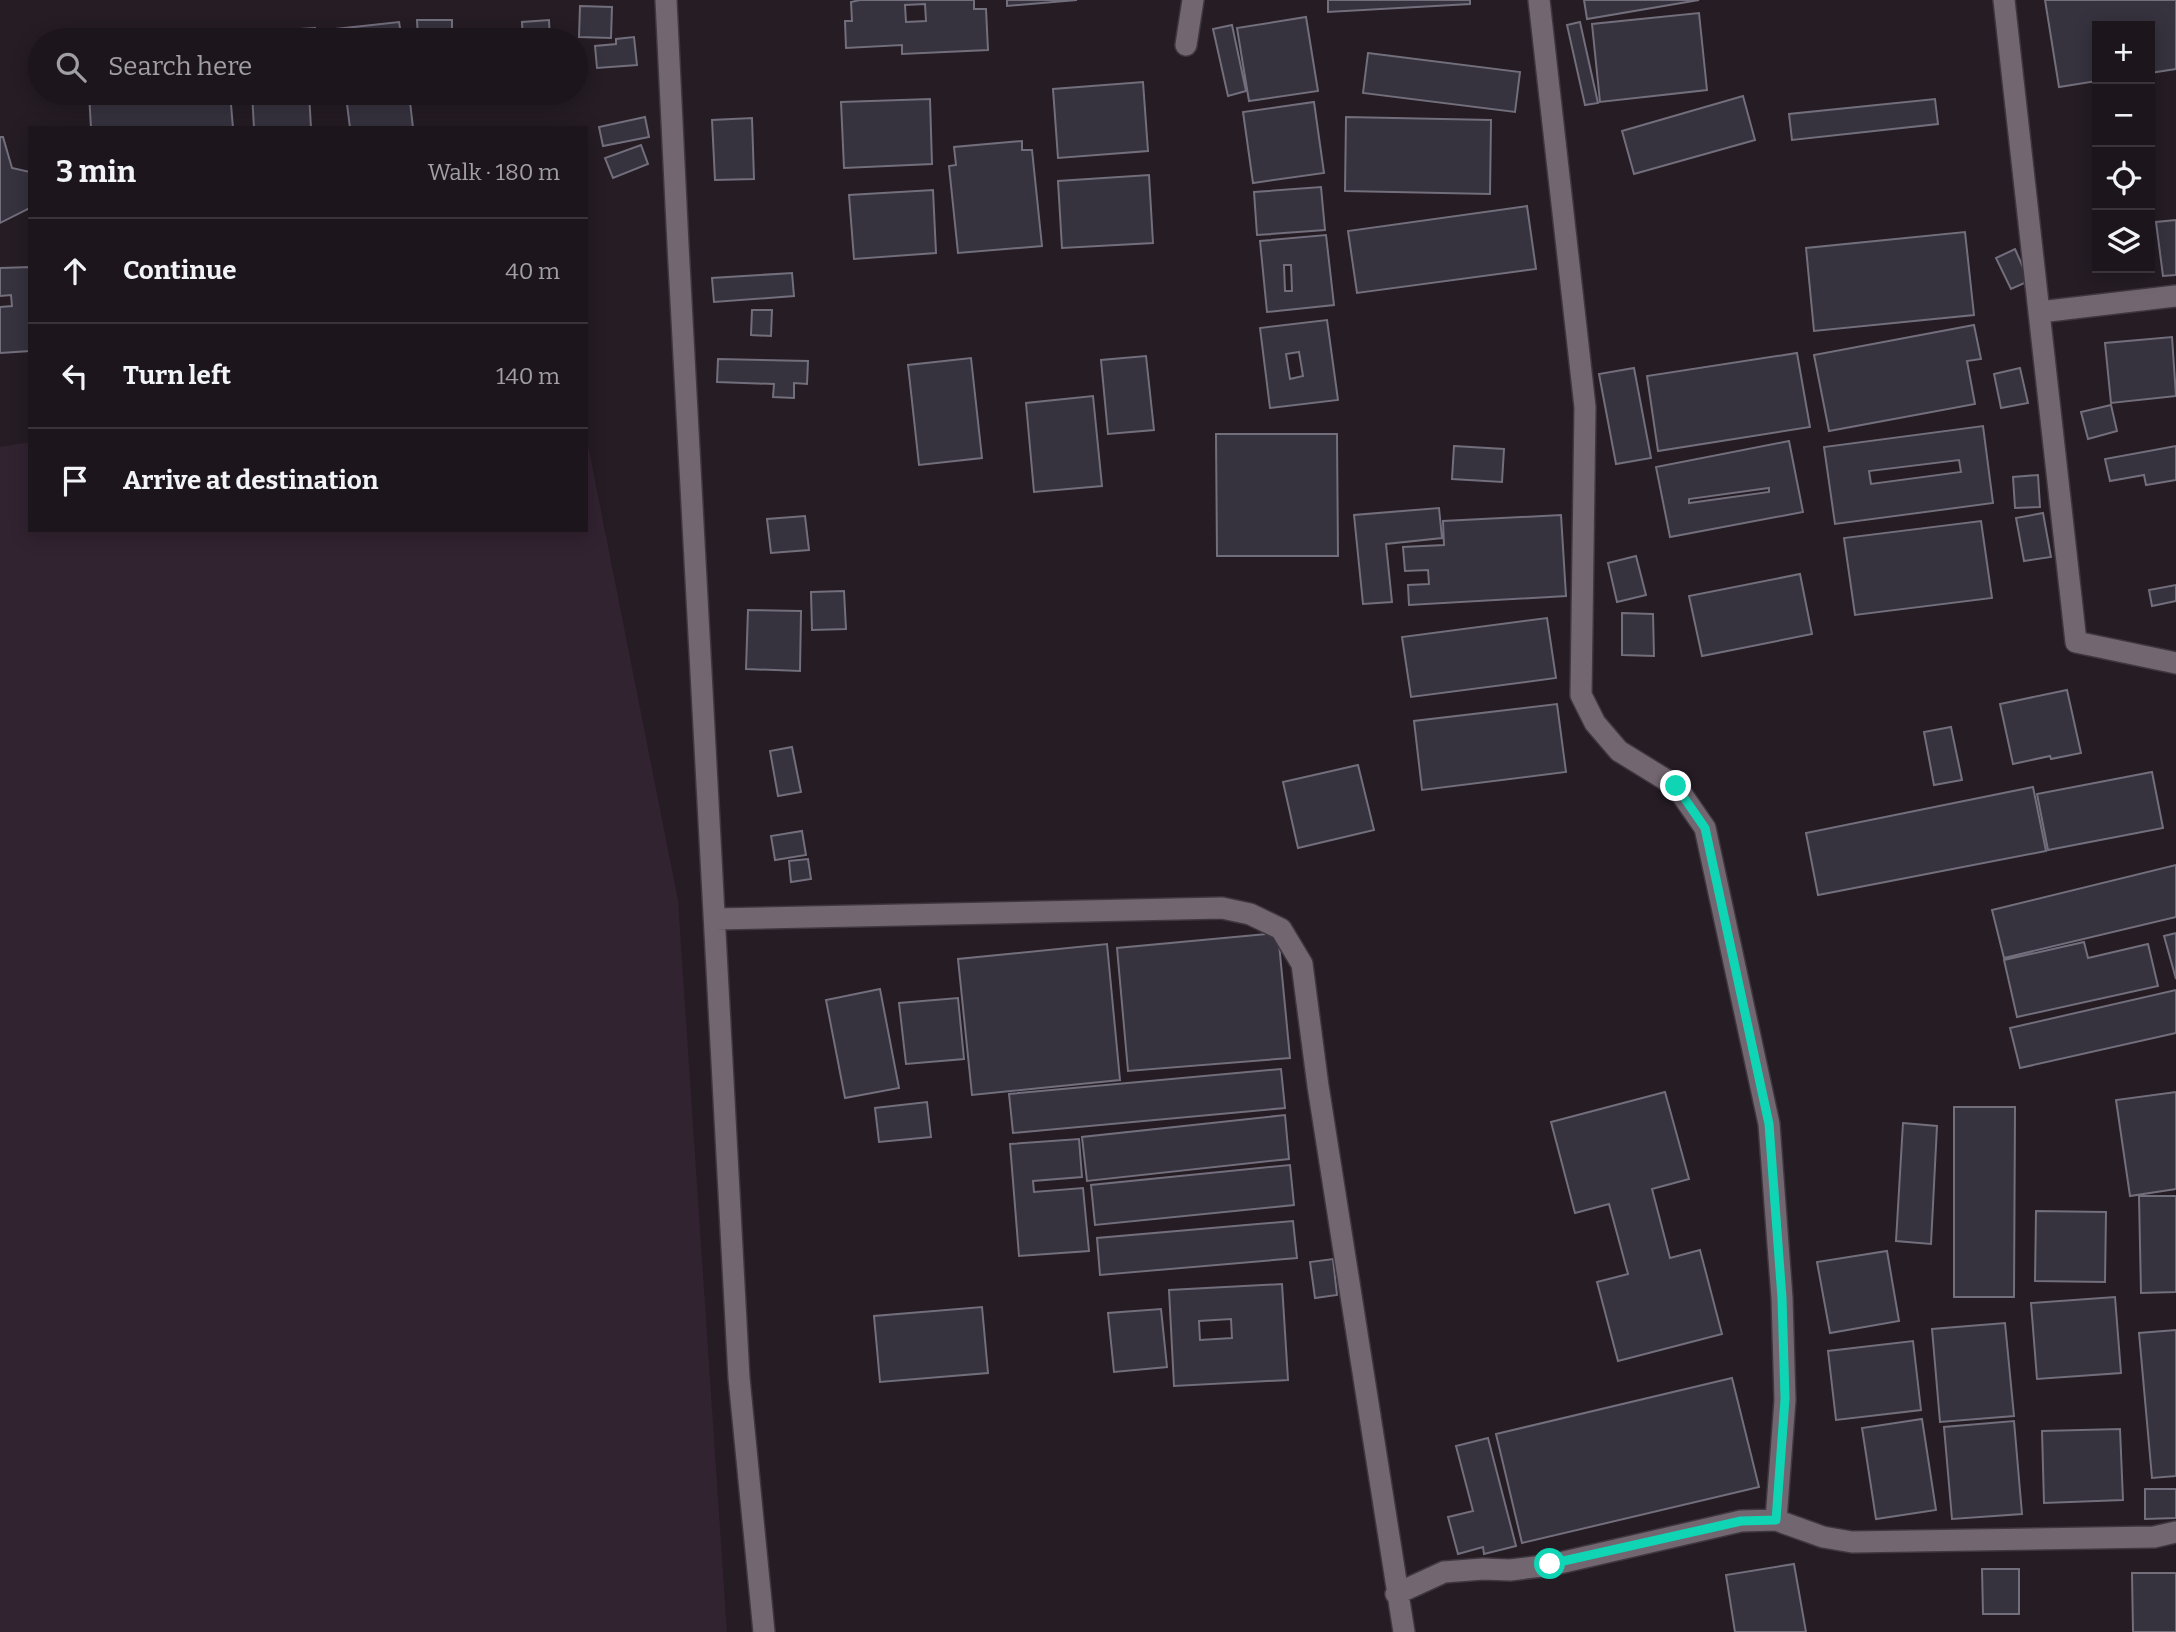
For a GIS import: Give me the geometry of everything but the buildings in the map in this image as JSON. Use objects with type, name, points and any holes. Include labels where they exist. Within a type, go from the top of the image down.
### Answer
[{"type":"street","points":[[666,0],[739,1378],[764,1632]]},
{"type":"street","points":[[1186,45],[1193,0]]},
{"type":"street","points":[[1539,0],[1585,407],[1581,695],[1595,723],[1619,751],[1676,786],[1705,828],[1769,1124],[1782,1298],[1785,1399],[1776,1520]]},
{"type":"street","points":[[2004,0],[2076,642],[2176,663]]},
{"type":"street","points":[[2040,312],[2176,296]]},
{"type":"street","points":[[715,919],[1222,908],[1250,914],[1281,929],[1302,964],[1320,1100],[1404,1632]]},
{"type":"street","points":[[1396,1594],[1444,1572],[1510,1570],[1550,1564],[1741,1521],[1776,1520],[1823,1537],[1852,1542],[2154,1537],[2176,1532]]},
{"type":"shaded area","points":[[28,442],[28,532],[588,532],[588,445],[678,900],[727,1632],[0,1632],[0,447]]},
{"type":"route","points":[[1550,1564],[1741,1521],[1776,1520],[1785,1399],[1782,1298],[1769,1124],[1705,828],[1676,786]]}]
